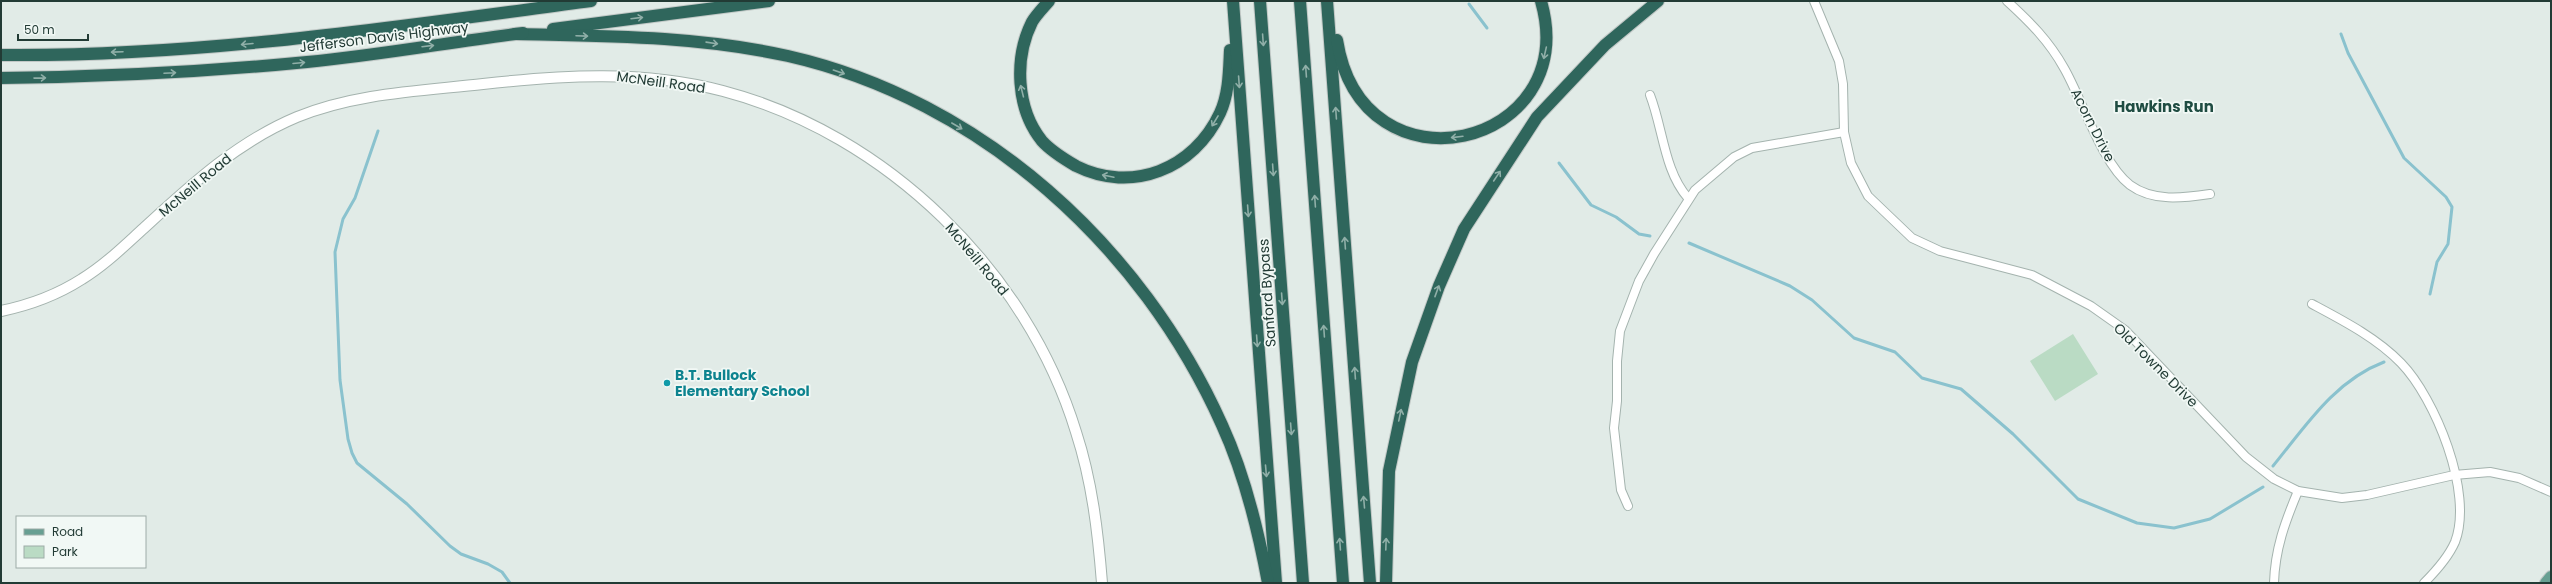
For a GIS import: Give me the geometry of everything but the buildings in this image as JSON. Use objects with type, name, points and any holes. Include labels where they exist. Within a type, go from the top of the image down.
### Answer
[{"type":"highway","points":[[508,12],[542,1]]},
{"type":"highway","name":"Jefferson Davis Highway","points":[[1,55],[177,50],[266,42],[591,1]]},
{"type":"highway","name":"Jefferson Davis Highway","points":[[1,78],[81,77],[205,71],[309,62],[769,1]]},
{"type":"highway","points":[[1049,1],[1032,22],[1022,49],[1020,82],[1028,115],[1042,140],[1062,159],[1088,172],[1113,177],[1136,178],[1161,172],[1185,159],[1205,139],[1220,112],[1228,82],[1231,1]]},
{"type":"highway","points":[[1231,1],[1276,583]]},
{"type":"highway","name":"Sanford Bypass","points":[[1260,1],[1303,583]]},
{"type":"highway","points":[[1300,1],[1343,583]]},
{"type":"highway","points":[[1327,1],[1370,583]]},
{"type":"highway","points":[[1330,1],[1340,55],[1351,86],[1379,118],[1413,134],[1434,138],[1456,138],[1477,133],[1494,126],[1522,102],[1538,75],[1546,48],[1547,27],[1541,1]]},
{"type":"highway","points":[[1386,583],[1389,471],[1412,362],[1439,286],[1464,229],[1538,117],[1605,45],[1658,1]]},
{"type":"highway","points":[[516,34],[657,37],[744,48],[790,57],[824,66],[893,92],[967,132],[1022,169],[1070,210],[1123,265],[1155,307],[1192,365],[1223,427],[1236,462],[1256,526],[1268,583]]},
{"type":"main road","points":[[2546,583],[2551,577]]},
{"type":"street","name":"Old Towne Drive","points":[[1814,1],[1839,61],[1843,84],[1844,132],[1851,163],[1868,196],[1912,238],[1940,251],[2032,274],[2091,306],[2124,330],[2246,457],[2274,478],[2298,491],[2342,498],[2454,475],[2497,473],[2520,478],[2551,492]]},
{"type":"street","name":"Acorn Drive","points":[[2007,1],[2041,32],[2052,48],[2072,82],[2100,142],[2117,170],[2129,184],[2144,193],[2165,197],[2210,194]]},
{"type":"street","name":"McNeill Road","points":[[1,311],[25,306],[54,294],[83,279],[108,260],[214,165],[254,138],[296,118],[337,104],[377,96],[557,76],[611,75],[661,80],[722,91],[782,111],[835,137],[886,170],[962,237],[990,269],[1014,302],[1039,345],[1076,429],[1088,473],[1094,508],[1102,583]]},
{"type":"street","points":[[1650,95],[1672,172],[1681,190],[1688,198]]},
{"type":"street","points":[[1628,506],[1621,490],[1614,428],[1620,331],[1640,281],[1688,198],[1716,170],[1734,157],[1752,148],[1844,132]]},
{"type":"street","points":[[2312,304],[2371,340],[2400,362],[2418,383],[2443,433],[2454,475],[2461,514],[2455,541],[2449,553],[2424,583]]},
{"type":"street","points":[[2274,583],[2274,559],[2282,530],[2298,491]]},
{"type":"green space","points":[[2073,334],[2098,374],[2055,401],[2030,361]]},
{"type":"waterway","points":[[1469,4],[1487,28]]},
{"type":"waterway","points":[[2341,34],[2348,53],[2404,158],[2446,197],[2452,207],[2448,244],[2437,262],[2430,294]]},
{"type":"waterway","points":[[378,131],[355,198],[343,219],[335,252],[340,380],[348,439],[352,453],[357,463],[407,504],[450,546],[461,554],[488,564],[502,572],[510,583]]},
{"type":"waterway","points":[[1559,163],[1591,205],[1616,217],[1639,234],[1650,236]]},
{"type":"waterway","points":[[1689,243],[1790,286],[1812,300],[1854,338],[1895,352],[1922,378],[1961,389],[2013,434],[2078,499],[2137,523],[2174,528],[2210,519],[2263,487]]},
{"type":"waterway","points":[[2273,466],[2309,421],[2335,393],[2366,370],[2384,362]]},
{"type":"place","name":"B.T. Bullock Elementary School","points":[[667,383]]},
{"type":"district","name":"Hawkins Run","points":[[2164,107]]}]
